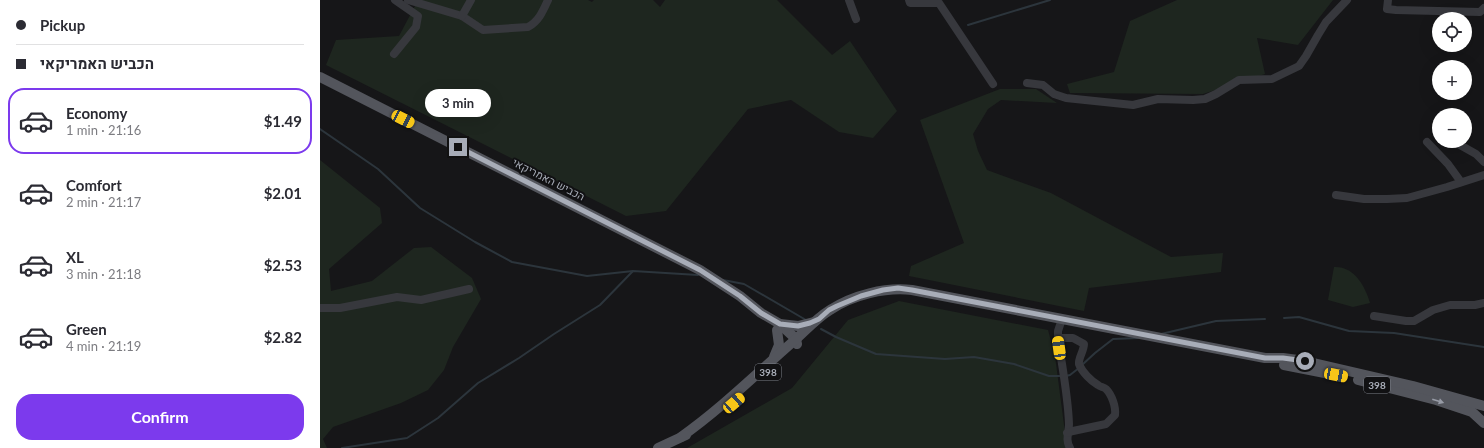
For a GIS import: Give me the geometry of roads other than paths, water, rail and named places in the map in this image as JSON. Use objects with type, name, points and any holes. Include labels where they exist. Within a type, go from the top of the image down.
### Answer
[{"type":"main road","name":"הכביש האמריקאי","points":[[320,77],[678,258],[721,283],[778,327]]},
{"type":"main road","name":"398","points":[[658,448],[710,423],[745,393],[829,310],[861,296],[883,290],[898,288],[1265,358],[1277,363],[1484,406]]},
{"type":"main road","name":"398","points":[[680,437],[711,414],[774,358],[851,300]]},
{"type":"main road","points":[[778,327],[803,325],[819,319]]},
{"type":"main road","points":[[778,327],[795,343]]},
{"type":"main road","points":[[774,358],[779,345],[778,327]]},
{"type":"main road","name":"398","points":[[1412,390],[1472,412],[1484,422]]},
{"type":"main road","name":"398","points":[[1484,416],[1484,422]]},
{"type":"street","points":[[394,54],[416,27],[418,16],[395,0]]},
{"type":"street","points":[[408,0],[462,16],[483,30],[523,29],[534,24],[539,18],[548,0]]},
{"type":"street","points":[[462,16],[471,0]]},
{"type":"street","points":[[849,0],[856,19]]},
{"type":"street","points":[[909,0],[910,3],[939,3],[993,84]]},
{"type":"street","points":[[1027,83],[1043,85],[1054,94],[1066,98],[1133,105],[1158,99],[1205,99],[1239,80],[1272,79],[1299,66],[1326,22],[1347,0]]},
{"type":"street","points":[[1388,0],[1387,9],[1391,10],[1480,12],[1484,8]]},
{"type":"street","points":[[1428,142],[1448,164],[1461,182]]},
{"type":"street","points":[[1465,148],[1476,154],[1484,162]]},
{"type":"street","points":[[1336,195],[1364,199],[1407,198],[1484,175]]},
{"type":"street","points":[[320,308],[340,308],[397,297],[421,300],[469,289]]},
{"type":"street","points":[[1374,316],[1406,321],[1414,320],[1433,310],[1450,305],[1475,305],[1484,303]]},
{"type":"street","points":[[1062,319],[1058,331],[1058,338],[1068,402],[1069,427],[1067,433],[1070,448]]},
{"type":"street","points":[[1058,338],[1073,338],[1084,344],[1084,350],[1079,358],[1080,367],[1097,385],[1105,389],[1110,395],[1116,409],[1115,415],[1106,424],[1073,430],[1067,433]]},
{"type":"waterway","points":[[968,25],[1050,0]]},
{"type":"waterway","points":[[320,129],[378,169],[420,208],[475,242],[512,262],[587,276],[633,271],[698,275]]},
{"type":"waterway","points":[[342,448],[407,438],[438,418],[478,383],[600,305],[633,271]]},
{"type":"waterway","points":[[723,280],[744,284],[806,320]]},
{"type":"waterway","points":[[1284,318],[1299,317],[1349,331],[1394,333],[1484,347]]},
{"type":"waterway","points":[[1161,334],[1216,321],[1265,319]]},
{"type":"waterway","points":[[821,329],[876,354],[945,359],[974,357],[1014,364],[1049,376],[1062,376]]},
{"type":"waterway","points":[[1082,365],[1113,339],[1138,338]]},
{"type":"waterway","points":[[1066,376],[1070,375],[1079,368]]}]
